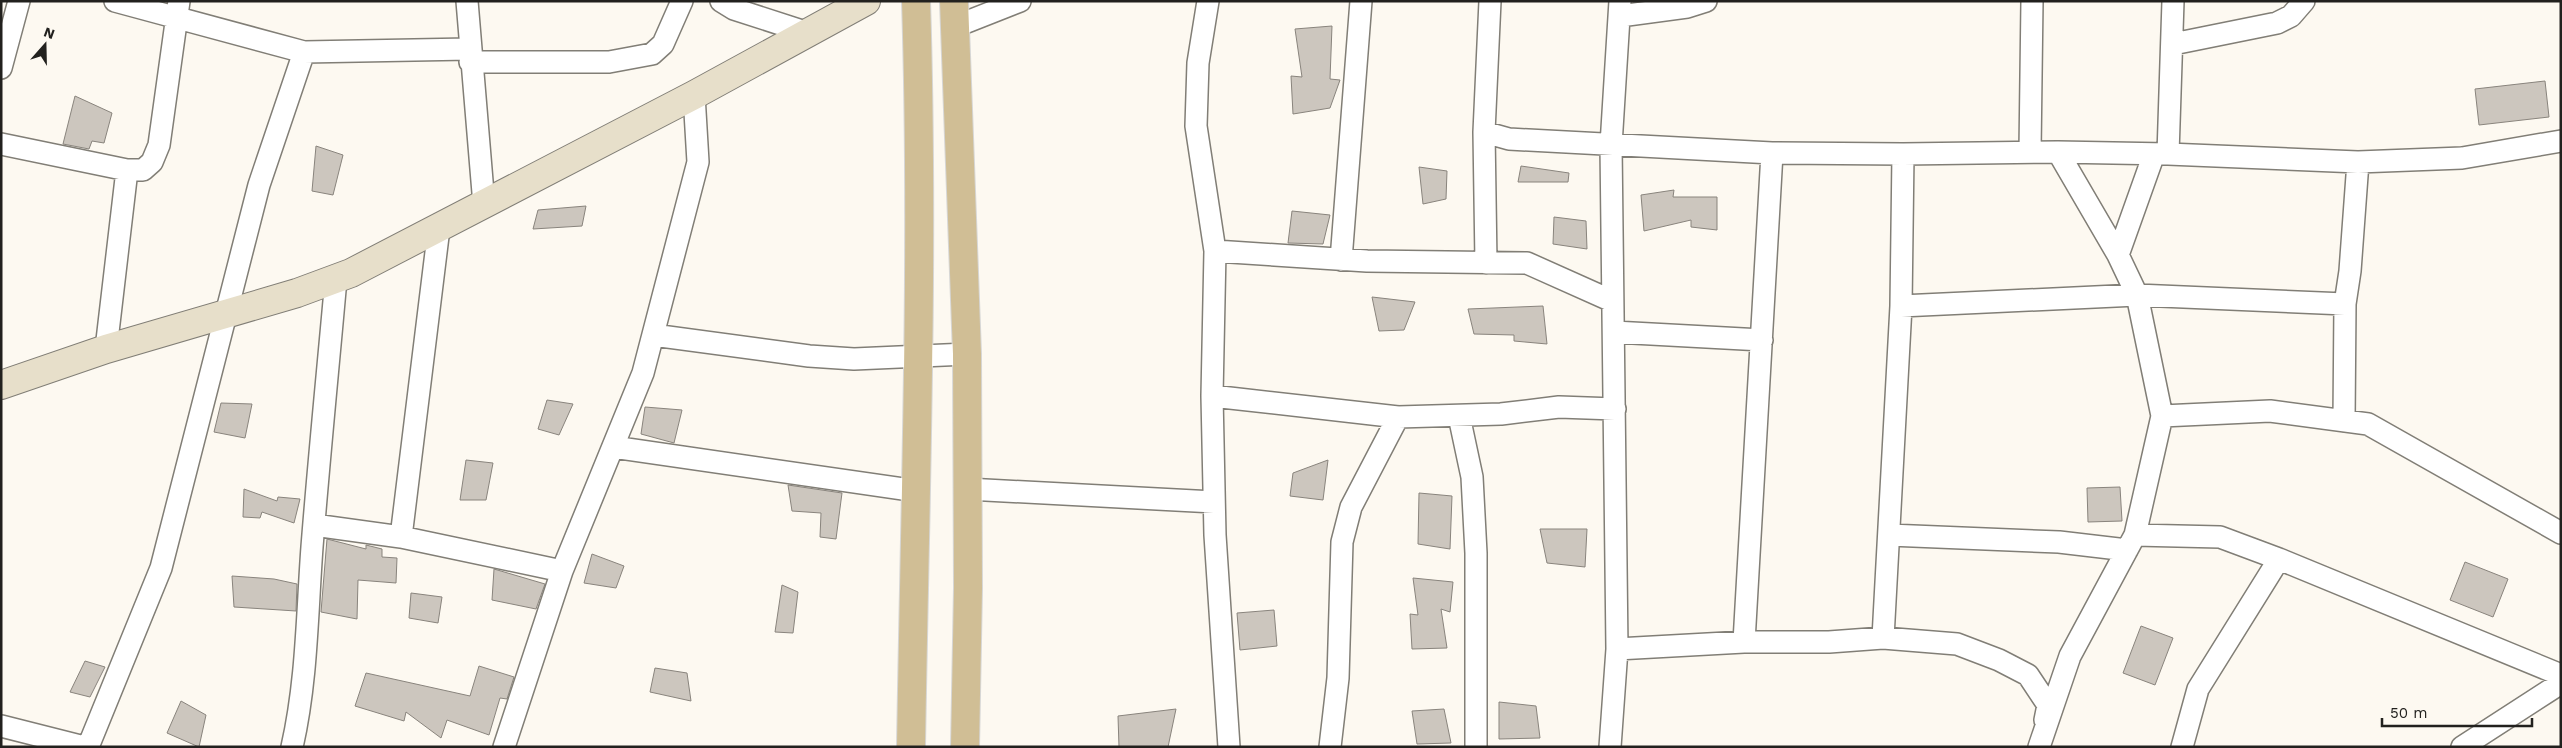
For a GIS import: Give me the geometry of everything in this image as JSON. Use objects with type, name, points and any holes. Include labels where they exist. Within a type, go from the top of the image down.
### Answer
[{"type":"main road","points":[[911,747],[917,491],[920,109],[916,1]]},
{"type":"main road","points":[[954,14],[967,354],[966,747]]},
{"type":"street","points":[[1,68],[20,1]]},
{"type":"street","points":[[115,1],[178,9],[304,52],[470,55],[609,62],[652,54],[663,44],[682,1]]},
{"type":"street","points":[[467,1],[484,205]]},
{"type":"street","points":[[721,1],[734,9],[808,33]]},
{"type":"street","points":[[1,385],[106,349],[225,316],[336,279],[484,205],[866,1]]},
{"type":"street","points":[[954,14],[1020,1]]},
{"type":"street","points":[[1208,1],[1198,63],[1196,126],[1215,251],[1212,396],[1214,502],[1229,747]]},
{"type":"street","points":[[1341,260],[1361,1]]},
{"type":"street","points":[[1486,263],[1484,132],[1490,1]]},
{"type":"street","points":[[1610,747],[1617,649],[1611,145],[1620,9],[1687,7],[1706,1]]},
{"type":"street","points":[[2030,151],[2032,1]]},
{"type":"street","points":[[2118,255],[2161,154],[2173,44],[2173,1]]},
{"type":"street","points":[[2173,44],[2277,22],[2291,16],[2304,1]]},
{"type":"street","points":[[1,144],[127,170],[143,170],[152,162],[159,144],[178,9]]},
{"type":"street","points":[[1,726],[86,747],[161,568],[259,185],[304,52]]},
{"type":"street","points":[[504,747],[562,571],[643,373],[698,162],[694,94]]},
{"type":"street","points":[[1484,132],[1509,139],[1772,153],[1903,154],[2030,151],[2358,162],[2462,158],[2561,141]]},
{"type":"street","points":[[2039,747],[2070,656],[2131,542],[2162,416],[2137,295],[2118,255],[2058,152]]},
{"type":"street","points":[[1744,642],[1772,153]]},
{"type":"street","points":[[1884,638],[1901,306],[1903,154]]},
{"type":"street","points":[[2344,421],[2345,304],[2350,271],[2358,162]]},
{"type":"street","points":[[106,349],[127,170]]},
{"type":"street","points":[[401,537],[439,228]]},
{"type":"street","points":[[1215,251],[1341,260],[1430,263],[1527,263],[1612,301]]},
{"type":"street","points":[[292,747],[300,712],[306,670],[314,525],[336,279]]},
{"type":"street","points":[[1901,306],[2137,295],[2345,304]]},
{"type":"street","points":[[1614,332],[1762,340]]},
{"type":"street","points":[[653,335],[809,356],[854,359],[967,354]]},
{"type":"street","points":[[1212,396],[1398,417],[1459,416],[1559,407],[1615,410]]},
{"type":"street","points":[[2162,416],[2270,411],[2368,424],[2561,533]]},
{"type":"street","points":[[1459,416],[1472,486],[1476,553],[1476,747]]},
{"type":"street","points":[[1330,747],[1338,678],[1342,542],[1351,507],[1398,417]]},
{"type":"street","points":[[613,447],[917,491]]},
{"type":"street","points":[[968,490],[1214,502]]},
{"type":"street","points":[[314,525],[401,537],[562,571]]},
{"type":"street","points":[[1889,535],[2059,542],[2131,542],[2220,537],[2279,559],[2561,675]]},
{"type":"street","points":[[2182,747],[2198,689],[2279,559]]},
{"type":"street","points":[[1617,649],[1744,642],[1829,642],[1884,638],[1957,644],[1999,660],[2028,675],[2048,705],[2039,747]]},
{"type":"street","points":[[2462,747],[2561,683]]},
{"type":"building","points":[[1332,26],[1330,79],[1340,80],[1330,108],[1293,114],[1291,76],[1302,77],[1295,29]]},
{"type":"building","points":[[2545,81],[2549,117],[2479,125],[2475,89]]},
{"type":"building","points":[[75,96],[112,113],[104,143],[92,141],[89,149],[63,144]]},
{"type":"building","points":[[316,146],[343,155],[333,195],[312,191]]},
{"type":"building","points":[[1521,166],[1569,173],[1568,182],[1518,182]]},
{"type":"building","points":[[1419,167],[1447,171],[1446,199],[1423,204]]},
{"type":"building","points":[[1674,190],[1673,197],[1717,197],[1717,230],[1691,227],[1691,220],[1644,231],[1641,195]]},
{"type":"building","points":[[586,206],[582,226],[533,229],[538,210]]},
{"type":"building","points":[[1292,211],[1330,215],[1323,244],[1288,243]]},
{"type":"building","points":[[1554,217],[1586,221],[1587,249],[1553,244]]},
{"type":"building","points":[[1372,297],[1415,302],[1404,330],[1379,331]]},
{"type":"building","points":[[1543,306],[1547,344],[1514,341],[1514,335],[1474,334],[1468,309]]},
{"type":"building","points":[[547,400],[573,404],[559,435],[538,429]]},
{"type":"building","points":[[221,403],[252,404],[245,438],[214,432]]},
{"type":"building","points":[[645,407],[682,410],[674,443],[641,434]]},
{"type":"building","points":[[466,460],[493,463],[486,500],[460,500]]},
{"type":"building","points":[[1328,460],[1323,500],[1290,496],[1293,473]]},
{"type":"building","points":[[788,485],[842,493],[836,539],[820,537],[821,513],[792,511]]},
{"type":"building","points":[[2120,487],[2122,521],[2088,522],[2087,488]]},
{"type":"building","points":[[244,489],[277,501],[278,497],[300,499],[294,523],[262,512],[260,518],[243,517]]},
{"type":"building","points":[[1419,493],[1452,496],[1450,549],[1418,544]]},
{"type":"building","points":[[1540,529],[1587,529],[1585,567],[1547,563]]},
{"type":"building","points":[[327,539],[366,549],[366,545],[382,549],[382,557],[397,558],[396,583],[358,580],[357,619],[321,612]]},
{"type":"building","points":[[592,554],[624,566],[616,588],[584,583]]},
{"type":"building","points":[[2465,562],[2508,579],[2493,617],[2450,600]]},
{"type":"building","points":[[494,569],[545,584],[536,609],[492,600]]},
{"type":"building","points":[[232,576],[274,579],[297,584],[296,611],[234,607]]},
{"type":"building","points":[[1413,578],[1453,582],[1450,612],[1441,609],[1447,648],[1412,649],[1410,614],[1418,615]]},
{"type":"building","points":[[782,585],[798,592],[793,633],[775,632]]},
{"type":"building","points":[[411,593],[442,597],[438,623],[409,618]]},
{"type":"building","points":[[1274,610],[1277,646],[1240,650],[1237,613]]},
{"type":"building","points":[[2141,626],[2173,638],[2155,685],[2123,673]]},
{"type":"building","points":[[85,661],[105,667],[90,697],[70,692]]},
{"type":"building","points":[[479,666],[514,677],[507,699],[500,698],[489,735],[447,720],[441,738],[406,712],[404,721],[355,706],[366,673],[470,696]]},
{"type":"building","points":[[655,668],[687,673],[691,701],[650,692]]},
{"type":"building","points":[[181,701],[206,715],[199,747],[167,733]]},
{"type":"building","points":[[1499,702],[1536,706],[1540,738],[1499,739]]},
{"type":"building","points":[[1176,709],[1168,747],[1119,747],[1118,716]]},
{"type":"building","points":[[1444,709],[1451,743],[1417,744],[1412,711]]}]
